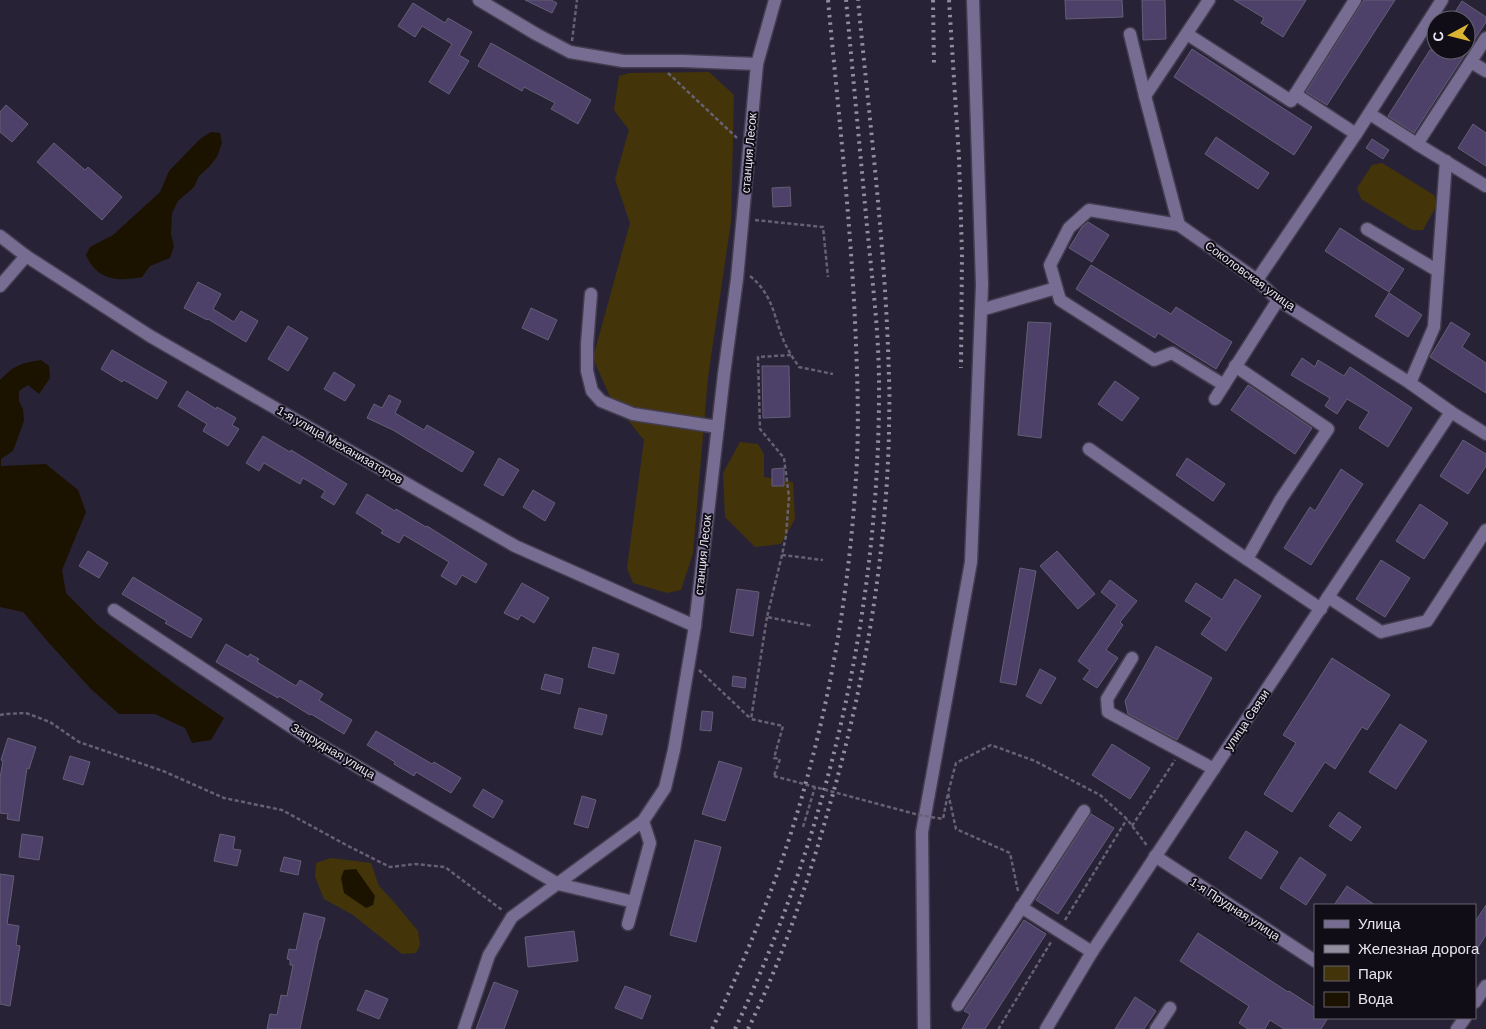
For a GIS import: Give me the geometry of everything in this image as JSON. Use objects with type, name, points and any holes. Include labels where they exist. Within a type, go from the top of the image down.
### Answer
[{"type":"street","points":[[479,0],[570,52],[623,61],[757,64]]},
{"type":"street","name":"станция Лесок","points":[[464,1029],[489,955],[512,917],[643,821],[665,788],[674,750],[695,626],[738,267],[757,64],[775,0]]},
{"type":"street","points":[[924,1029],[922,832],[971,562],[982,285],[973,0]]},
{"type":"street","points":[[1145,96],[1209,0]]},
{"type":"street","points":[[1187,34],[1291,101],[1355,0]]},
{"type":"street","points":[[1256,280],[1370,114],[1442,0]]},
{"type":"street","points":[[1130,34],[1179,225],[1089,210],[1069,228],[1050,265],[1056,288],[1060,300],[1154,360],[1172,353],[1224,385]]},
{"type":"street","points":[[1417,144],[1486,38]]},
{"type":"street","points":[[1471,62],[1486,71]]},
{"type":"street","points":[[1295,94],[1356,134]]},
{"type":"street","points":[[1370,114],[1486,186]]},
{"type":"street","points":[[1410,383],[1434,327],[1446,161]]},
{"type":"street","name":"Соколовская улица","points":[[1179,225],[1256,280],[1278,300],[1410,383],[1486,434]]},
{"type":"street","points":[[1366,229],[1438,271]]},
{"type":"street","name":"1-я улица Механизаторов","points":[[0,236],[26,256],[150,336],[515,546],[695,626]]},
{"type":"street","points":[[0,286],[26,256]]},
{"type":"street","points":[[981,310],[1056,288]]},
{"type":"street","points":[[590,294],[587,371],[592,390],[602,401],[633,414],[718,427]]},
{"type":"street","points":[[1214,399],[1278,300]]},
{"type":"street","points":[[1235,366],[1328,428],[1281,499],[1247,559]]},
{"type":"street","name":"улица Связи","points":[[1046,1029],[1092,952],[1155,856],[1451,412]]},
{"type":"street","points":[[1089,449],[1321,609]]},
{"type":"street","points":[[1328,597],[1381,632],[1427,621],[1486,530]]},
{"type":"street","name":"Запрудная улица","points":[[114,610],[306,736],[558,884],[634,902]]},
{"type":"street","points":[[1132,658],[1107,699],[1108,712],[1214,769]]},
{"type":"street","points":[[958,1005],[1084,811]]},
{"type":"street","points":[[628,924],[650,843],[643,821]]},
{"type":"street","name":"1-я Прудная улица","points":[[1155,856],[1314,960]]},
{"type":"street","points":[[1021,908],[1092,952]]},
{"type":"street","points":[[1476,1001],[1486,986]]},
{"type":"street","points":[[1156,1029],[1170,1008]]},
{"type":"path","points":[[570,52],[577,0]]},
{"type":"path","points":[[655,61],[749,150]]},
{"type":"path","points":[[743,218],[823,227],[828,277]]},
{"type":"path","points":[[738,267],[766,293],[775,312],[783,338],[799,367],[833,374]]},
{"type":"path","points":[[751,719],[767,617],[786,536],[789,497],[784,458],[760,429],[758,357],[791,354]]},
{"type":"path","points":[[782,555],[823,560]]},
{"type":"path","points":[[767,617],[813,626]]},
{"type":"path","points":[[689,661],[751,719],[783,726],[774,758],[780,759],[774,776],[920,815],[943,819],[956,763],[991,745],[1035,761],[1100,795],[1127,819],[1155,856]]},
{"type":"path","points":[[0,715],[26,713],[50,722],[79,742],[163,771],[224,798],[282,810],[390,867],[415,864],[445,867],[512,917]]},
{"type":"path","points":[[1132,826],[1181,751]]},
{"type":"path","points":[[803,827],[815,787]]},
{"type":"path","points":[[948,793],[956,828],[1010,853],[1021,908]]},
{"type":"green space","points":[[709,72],[734,95],[731,222],[708,377],[693,553],[681,590],[667,593],[633,583],[627,568],[644,440],[611,399],[593,358],[630,223],[615,179],[629,130],[614,110],[619,76],[629,73]]},
{"type":"green space","points":[[1382,163],[1434,195],[1438,203],[1423,230],[1412,230],[1361,199],[1357,188],[1372,165]]},
{"type":"green space","points":[[740,442],[758,444],[764,454],[764,477],[793,482],[795,519],[781,544],[755,547],[725,517],[723,473]]},
{"type":"green space","points":[[331,858],[371,863],[379,886],[418,931],[420,945],[416,953],[402,954],[353,915],[324,899],[315,877],[316,863]]},
{"type":"water","points":[[211,132],[220,133],[222,143],[217,157],[199,176],[194,187],[178,201],[172,213],[171,234],[174,246],[170,258],[150,266],[142,277],[133,279],[116,279],[96,270],[86,255],[90,247],[113,235],[160,192],[169,171],[200,139]]},
{"type":"water","points":[[41,360],[49,366],[50,378],[39,394],[28,385],[19,391],[19,401],[23,409],[24,421],[13,451],[1,459],[1,466],[46,464],[78,490],[86,512],[62,570],[66,593],[98,625],[179,687],[224,718],[211,740],[192,743],[185,728],[155,714],[119,714],[91,689],[23,612],[0,607],[0,380],[18,366]]},
{"type":"water","points":[[356,869],[375,896],[373,905],[366,908],[344,893],[341,878],[344,870]]},
{"type":"building","points":[[525,0],[551,0],[557,3],[552,13]]},
{"type":"building","points":[[1065,0],[1122,0],[1123,17],[1066,19]]},
{"type":"building","points":[[1142,0],[1165,0],[1166,39],[1143,40]]},
{"type":"building","points":[[1234,0],[1306,0],[1283,37],[1261,23],[1264,18]]},
{"type":"building","points":[[1364,0],[1395,0],[1327,105],[1306,92]]},
{"type":"building","points":[[1462,1],[1476,10],[1456,10]]},
{"type":"building","points":[[413,3],[445,23],[448,18],[472,32],[459,55],[469,61],[449,94],[429,82],[452,44],[422,26],[415,37],[398,26]]},
{"type":"building","points":[[1476,10],[1486,17],[1486,22],[1476,37]]},
{"type":"building","points":[[491,43],[591,100],[578,124],[551,109],[555,103],[524,87],[522,91],[478,66]]},
{"type":"building","points":[[1192,49],[1312,127],[1294,155],[1174,77]]},
{"type":"building","points":[[1426,56],[1426,60],[1461,60],[1414,133],[1388,116]]},
{"type":"building","points":[[6,105],[28,124],[12,142],[0,132],[0,112]]},
{"type":"building","points":[[1473,124],[1486,133],[1486,166],[1458,148]]},
{"type":"building","points":[[1216,137],[1269,173],[1258,189],[1205,154]]},
{"type":"building","points":[[1372,139],[1389,150],[1383,159],[1366,148]]},
{"type":"building","points":[[54,143],[85,170],[88,167],[122,197],[102,220],[37,162]]},
{"type":"building","points":[[790,187],[791,206],[773,207],[772,188]]},
{"type":"building","points":[[1088,222],[1109,235],[1092,262],[1069,248],[1082,227]]},
{"type":"building","points":[[1340,228],[1404,269],[1389,292],[1325,251]]},
{"type":"building","points":[[1091,265],[1171,314],[1176,307],[1232,342],[1216,369],[1158,333],[1155,338],[1076,289]]},
{"type":"building","points":[[198,282],[221,294],[213,309],[234,322],[241,311],[258,321],[246,342],[208,319],[184,308]]},
{"type":"building","points":[[1389,293],[1422,315],[1408,337],[1375,316]]},
{"type":"building","points":[[531,308],[557,320],[548,340],[522,328]]},
{"type":"building","points":[[1028,322],[1051,323],[1041,438],[1018,435]]},
{"type":"building","points":[[1451,322],[1470,334],[1462,347],[1486,363],[1486,393],[1430,357]]},
{"type":"building","points":[[288,326],[308,338],[288,371],[268,359]]},
{"type":"building","points":[[112,350],[167,382],[157,399],[124,380],[122,382],[101,369]]},
{"type":"building","points":[[1302,358],[1315,367],[1318,360],[1344,376],[1350,367],[1412,408],[1388,447],[1359,428],[1369,412],[1347,399],[1337,414],[1325,406],[1330,398],[1291,375]]},
{"type":"building","points":[[762,366],[789,366],[790,417],[763,418]]},
{"type":"building","points":[[334,372],[355,385],[345,401],[324,389]]},
{"type":"building","points":[[1115,381],[1139,398],[1122,421],[1098,404]]},
{"type":"building","points":[[1248,385],[1312,428],[1295,454],[1231,410]]},
{"type":"building","points":[[187,391],[216,409],[217,407],[236,418],[232,425],[239,429],[228,446],[203,431],[207,424],[178,406]]},
{"type":"building","points":[[389,395],[401,401],[395,413],[424,430],[427,425],[474,452],[462,472],[393,430],[367,418],[374,404],[382,408]]},
{"type":"building","points":[[263,436],[290,452],[291,450],[347,484],[334,505],[321,497],[325,491],[303,478],[300,484],[264,463],[259,471],[246,463]]},
{"type":"building","points":[[1463,440],[1486,454],[1486,466],[1468,494],[1440,476]]},
{"type":"building","points":[[499,458],[519,470],[503,496],[484,485]]},
{"type":"building","points":[[1187,458],[1225,484],[1213,501],[1176,475]]},
{"type":"building","points":[[784,468],[784,486],[772,486],[772,469]]},
{"type":"building","points":[[1341,469],[1363,484],[1311,565],[1284,548],[1310,507],[1315,511]]},
{"type":"building","points":[[533,490],[555,503],[545,521],[523,507]]},
{"type":"building","points":[[367,494],[395,511],[396,509],[427,526],[487,564],[476,583],[462,575],[456,585],[441,576],[449,562],[404,535],[399,543],[381,533],[383,530],[356,513]]},
{"type":"building","points":[[1420,504],[1448,523],[1424,559],[1396,541]]},
{"type":"building","points":[[88,551],[108,563],[99,578],[79,566]]},
{"type":"building","points":[[1057,551],[1095,594],[1078,609],[1040,566]]},
{"type":"building","points":[[1381,560],[1410,578],[1385,617],[1356,599]]},
{"type":"building","points":[[1020,568],[1036,571],[1016,685],[1000,682]]},
{"type":"building","points":[[133,577],[202,619],[191,638],[122,594]]},
{"type":"building","points":[[1235,579],[1261,596],[1226,651],[1201,634],[1212,618],[1185,601],[1196,583],[1222,600]]},
{"type":"building","points":[[1110,580],[1137,601],[1120,622],[1123,625],[1106,650],[1118,658],[1097,688],[1083,679],[1090,670],[1078,661],[1117,605],[1101,592]]},
{"type":"building","points":[[522,583],[549,598],[534,623],[521,615],[518,620],[504,613]]},
{"type":"building","points":[[737,589],[759,592],[753,636],[730,632]]},
{"type":"building","points":[[226,644],[248,657],[250,654],[259,659],[257,662],[296,686],[300,680],[323,694],[319,700],[352,720],[344,734],[216,662]]},
{"type":"building","points":[[1156,646],[1212,678],[1177,740],[1128,714],[1125,701]]},
{"type":"building","points":[[593,647],[619,654],[614,674],[588,667]]},
{"type":"building","points":[[1332,658],[1390,695],[1367,730],[1362,727],[1335,769],[1325,762],[1292,812],[1264,794],[1296,743],[1283,735]]},
{"type":"building","points":[[1040,669],[1056,678],[1041,704],[1026,696]]},
{"type":"building","points":[[545,674],[563,679],[560,694],[541,689]]},
{"type":"building","points":[[733,676],[746,678],[745,688],[732,686]]},
{"type":"building","points":[[579,708],[607,715],[602,735],[574,728]]},
{"type":"building","points":[[702,711],[713,712],[711,731],[700,730]]},
{"type":"building","points":[[1400,724],[1427,741],[1396,789],[1369,772]]},
{"type":"building","points":[[376,731],[432,764],[434,762],[461,778],[451,793],[416,772],[414,776],[367,745]]},
{"type":"building","points":[[8,738],[36,747],[29,769],[27,768],[19,821],[7,819],[8,814],[0,813],[0,778],[3,761],[1,760]]},
{"type":"building","points":[[1112,744],[1150,768],[1130,799],[1092,775]]},
{"type":"building","points":[[70,756],[90,762],[83,785],[63,779]]},
{"type":"building","points":[[719,761],[742,768],[725,821],[702,814]]},
{"type":"building","points":[[483,789],[503,801],[493,818],[473,806]]},
{"type":"building","points":[[582,796],[596,800],[588,828],[574,824]]},
{"type":"building","points":[[1339,812],[1361,827],[1351,841],[1329,826]]},
{"type":"building","points":[[1091,814],[1114,828],[1058,914],[1036,900]]},
{"type":"building","points":[[1246,831],[1278,852],[1261,879],[1229,858]]},
{"type":"building","points":[[22,834],[43,837],[39,860],[19,857]]},
{"type":"building","points":[[220,834],[235,837],[233,849],[241,850],[237,866],[214,861]]},
{"type":"building","points":[[695,840],[721,847],[696,942],[670,935]]},
{"type":"building","points":[[284,857],[301,861],[298,875],[280,871]]},
{"type":"building","points":[[1300,857],[1326,875],[1306,905],[1280,888]]},
{"type":"building","points":[[0,874],[14,876],[7,924],[19,926],[16,945],[20,946],[10,1006],[0,1004]]},
{"type":"building","points":[[1347,886],[1374,904],[1335,904]]},
{"type":"building","points":[[1486,905],[1486,935],[1476,950],[1476,920]]},
{"type":"building","points":[[304,913],[325,918],[300,1029],[267,1029],[270,1014],[277,1015],[281,995],[287,996],[293,965],[290,965],[290,960],[287,959],[289,949],[296,950]]},
{"type":"building","points":[[1024,920],[1046,934],[985,1029],[962,1029],[970,1014],[964,1011]]},
{"type":"building","points":[[574,931],[578,961],[528,967],[525,937]]},
{"type":"building","points":[[1198,933],[1314,1007],[1314,1019],[1327,1019],[1321,1029],[1284,1029],[1270,1020],[1265,1029],[1248,1029],[1239,1023],[1249,1006],[1180,961]]},
{"type":"building","points":[[494,982],[518,991],[504,1029],[476,1029]]},
{"type":"building","points":[[625,986],[651,996],[642,1019],[615,1008]]},
{"type":"building","points":[[366,990],[388,999],[379,1019],[357,1010]]},
{"type":"building","points":[[1135,997],[1156,1011],[1144,1029],[1115,1029]]},
{"type":"railway","points":[[712,1029],[755,933],[801,801],[828,691],[847,575],[857,459],[857,373],[850,241],[828,0]]},
{"type":"railway","points":[[735,1029],[769,953],[798,875],[823,796],[843,715],[859,633],[870,550],[877,467],[878,345],[846,0]]},
{"type":"railway","points":[[748,1029],[772,976],[793,922],[820,839],[852,718],[871,623],[878,576],[887,480],[889,432],[887,331],[877,189],[858,0]]},
{"type":"railway","points":[[933,0],[934,67]]},
{"type":"railway","points":[[949,0],[959,158],[962,254],[961,368]]}]
